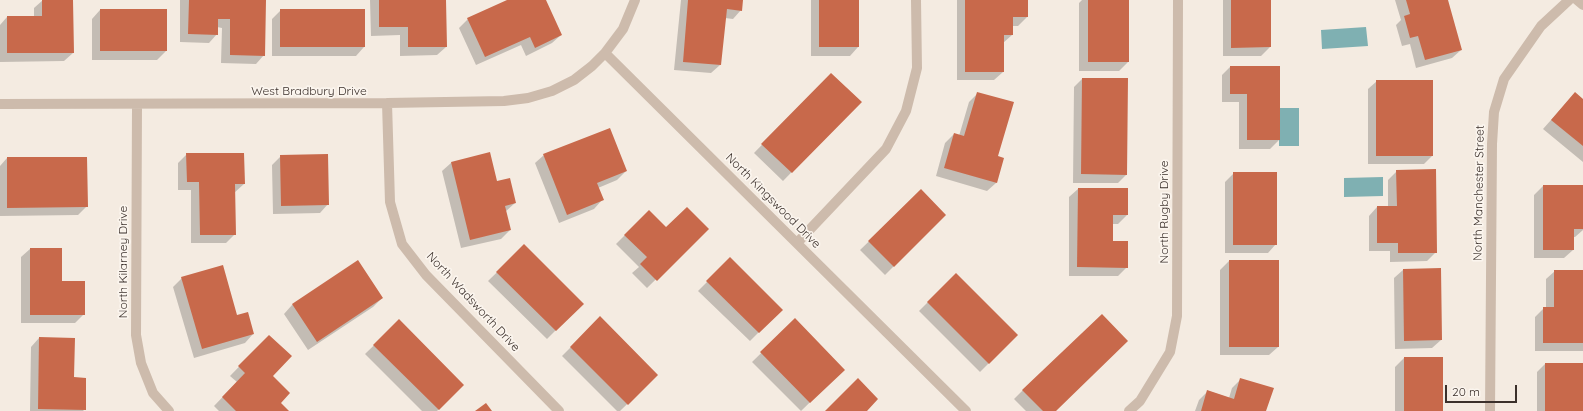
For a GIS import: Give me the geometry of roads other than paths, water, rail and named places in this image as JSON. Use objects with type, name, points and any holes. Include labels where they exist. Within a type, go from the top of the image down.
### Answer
[{"type":"street","points":[[605,54],[623,29],[635,0]]},
{"type":"street","points":[[798,243],[886,149],[906,111],[917,68],[916,0]]},
{"type":"street","name":"North Rugby Drive","points":[[1130,411],[1140,401],[1170,352],[1177,316],[1178,0]]},
{"type":"street","name":"North Manchester Street","points":[[1490,411],[1492,144],[1494,112],[1504,79],[1541,26],[1569,0]]},
{"type":"street","points":[[1577,0],[1583,5]]},
{"type":"street","name":"West Bradbury Drive","points":[[0,104],[137,105],[504,101],[528,98],[552,91],[574,80],[605,54]]},
{"type":"street","name":"North Kingswood Drive","points":[[605,54],[798,243],[966,411]]},
{"type":"street","name":"North Wadsworth Drive","points":[[387,103],[390,202],[402,244],[426,275],[559,411]]},
{"type":"street","name":"North Kilarney Drive","points":[[137,105],[136,334],[141,363],[153,393],[169,411]]},
{"type":"water","points":[[1366,27],[1368,46],[1322,49],[1321,30]]},
{"type":"water","points":[[1279,108],[1299,108],[1299,146],[1279,146]]},
{"type":"water","points":[[1383,177],[1383,196],[1344,197],[1344,178]]}]
